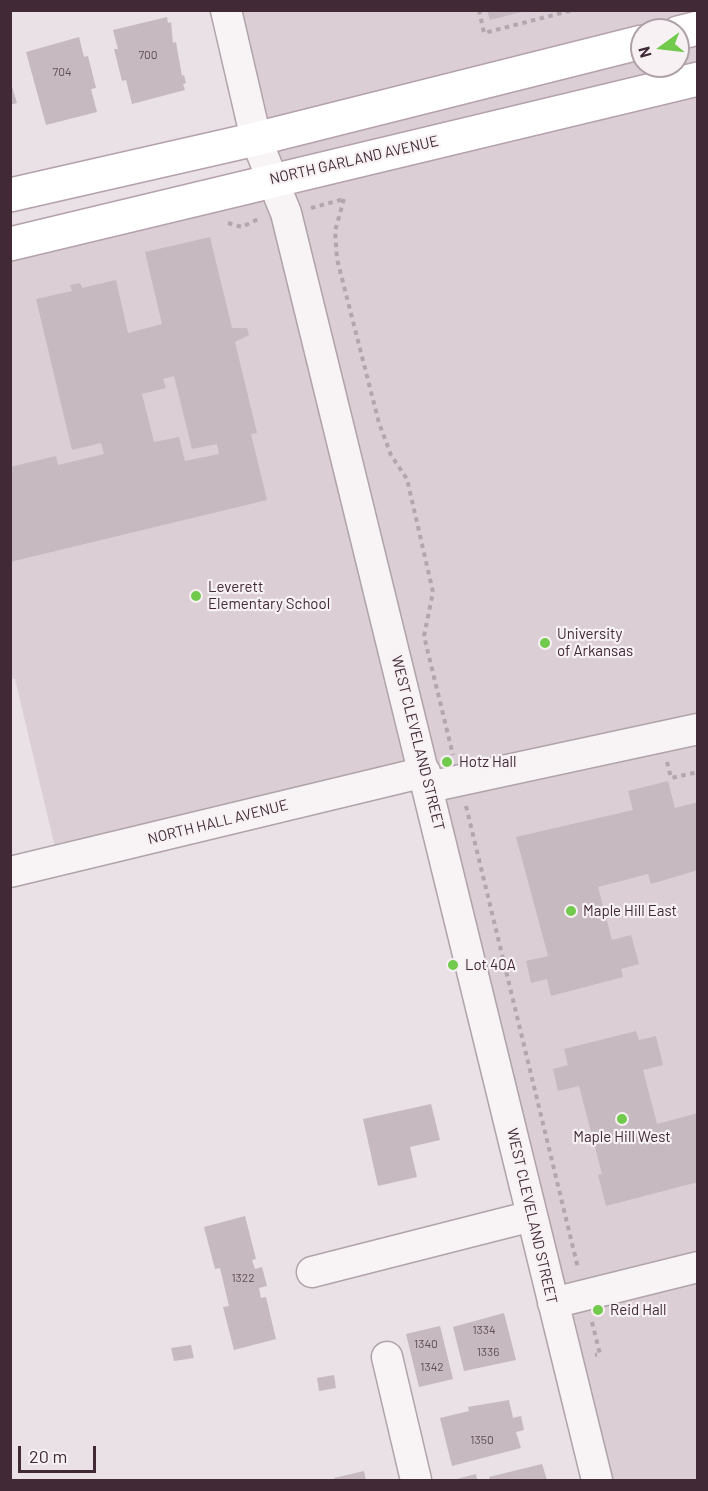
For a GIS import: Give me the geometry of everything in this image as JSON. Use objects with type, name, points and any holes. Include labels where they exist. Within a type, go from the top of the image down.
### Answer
[{"type":"main road","points":[[10,195],[256,140],[630,45]]},
{"type":"main road","name":"NORTH GARLAND AVENUE","points":[[10,244],[698,79]]},
{"type":"street","name":"WEST CLEVELAND STREET","points":[[226,10],[256,140],[286,213],[427,779],[597,1480]]},
{"type":"street","name":"NORTH HALL AVENUE","points":[[10,872],[427,779],[459,780],[698,729]]},
{"type":"street","points":[[312,1272],[532,1216]]},
{"type":"street","points":[[553,1304],[698,1267]]},
{"type":"street","points":[[387,1357],[416,1480]]},
{"type":"path","points":[[478,10],[484,33],[573,10]]},
{"type":"path","points":[[344,199],[335,231],[337,259],[379,423],[391,455],[406,479],[433,592],[424,636],[600,1354],[587,1357]]},
{"type":"shaded area","name":"University of Arkansas","points":[[226,11],[697,11],[697,1480],[597,1480],[425,772],[58,860],[15,679],[11,679],[10,244],[271,180]]},
{"type":"building","points":[[487,10],[525,10],[525,11],[490,20]]},
{"type":"building","points":[[167,17],[168,23],[171,22],[173,43],[176,42],[182,76],[184,75],[186,83],[183,84],[185,90],[132,104],[126,80],[122,81],[114,49],[118,49],[113,30]]},
{"type":"building","points":[[79,37],[84,57],[88,56],[96,88],[91,89],[97,112],[46,125],[26,52]]},
{"type":"building","points":[[10,80],[17,103],[10,105]]},
{"type":"building","points":[[210,237],[232,328],[247,328],[249,335],[235,342],[257,433],[251,434],[267,500],[10,562],[10,467],[56,456],[58,465],[104,454],[101,443],[72,450],[36,299],[72,291],[70,285],[80,283],[82,288],[116,280],[128,333],[162,324],[145,252]],"holes":[[[174,376],[192,449],[217,444],[219,454],[185,461],[179,437],[154,442],[142,394],[166,388],[163,379]]]},
{"type":"building","name":"Maple Hill East","points":[[668,781],[675,808],[698,802],[698,870],[651,884],[648,874],[598,887],[612,940],[631,935],[639,964],[621,969],[623,977],[551,996],[547,979],[531,983],[526,961],[548,956],[516,837],[633,810],[628,791]]},
{"type":"building","name":"Maple Hill West","points":[[636,1031],[639,1040],[656,1036],[663,1065],[643,1070],[657,1124],[698,1113],[698,1182],[606,1206],[598,1175],[602,1174],[579,1086],[558,1091],[553,1069],[568,1065],[564,1049]]},
{"type":"building","points":[[431,1104],[440,1140],[410,1147],[417,1177],[378,1186],[363,1119]]},
{"type":"building","points":[[245,1216],[256,1259],[252,1260],[255,1269],[262,1267],[267,1286],[259,1288],[261,1298],[266,1297],[276,1339],[234,1350],[223,1307],[229,1306],[220,1268],[215,1269],[204,1227]]},
{"type":"building","points":[[504,1313],[516,1360],[464,1371],[453,1327]]},
{"type":"building","points":[[440,1326],[453,1379],[419,1387],[406,1334]]},
{"type":"building","points":[[191,1345],[194,1358],[174,1361],[171,1348]]},
{"type":"building","points":[[334,1375],[336,1388],[319,1391],[317,1378]]},
{"type":"building","points":[[509,1400],[513,1418],[521,1416],[524,1430],[516,1432],[521,1448],[452,1466],[440,1418],[469,1411],[468,1407]]},
{"type":"building","points":[[542,1464],[547,1480],[490,1480],[489,1477]]},
{"type":"building","points":[[364,1471],[366,1480],[335,1480],[334,1478]]},
{"type":"building","points":[[476,1474],[477,1480],[453,1480]]},
{"type":"place","name":"Leverett Elementary School","points":[[196,596]]},
{"type":"place","name":"University of Arkansas","points":[[545,643]]},
{"type":"place","name":"Hotz Hall","points":[[447,762]]},
{"type":"place","name":"Maple Hill East","points":[[571,911]]},
{"type":"place","name":"Lot 40A","points":[[453,965]]},
{"type":"place","name":"Maple Hill West","points":[[622,1119]]},
{"type":"place","name":"Reid Hall","points":[[598,1310]]}]
